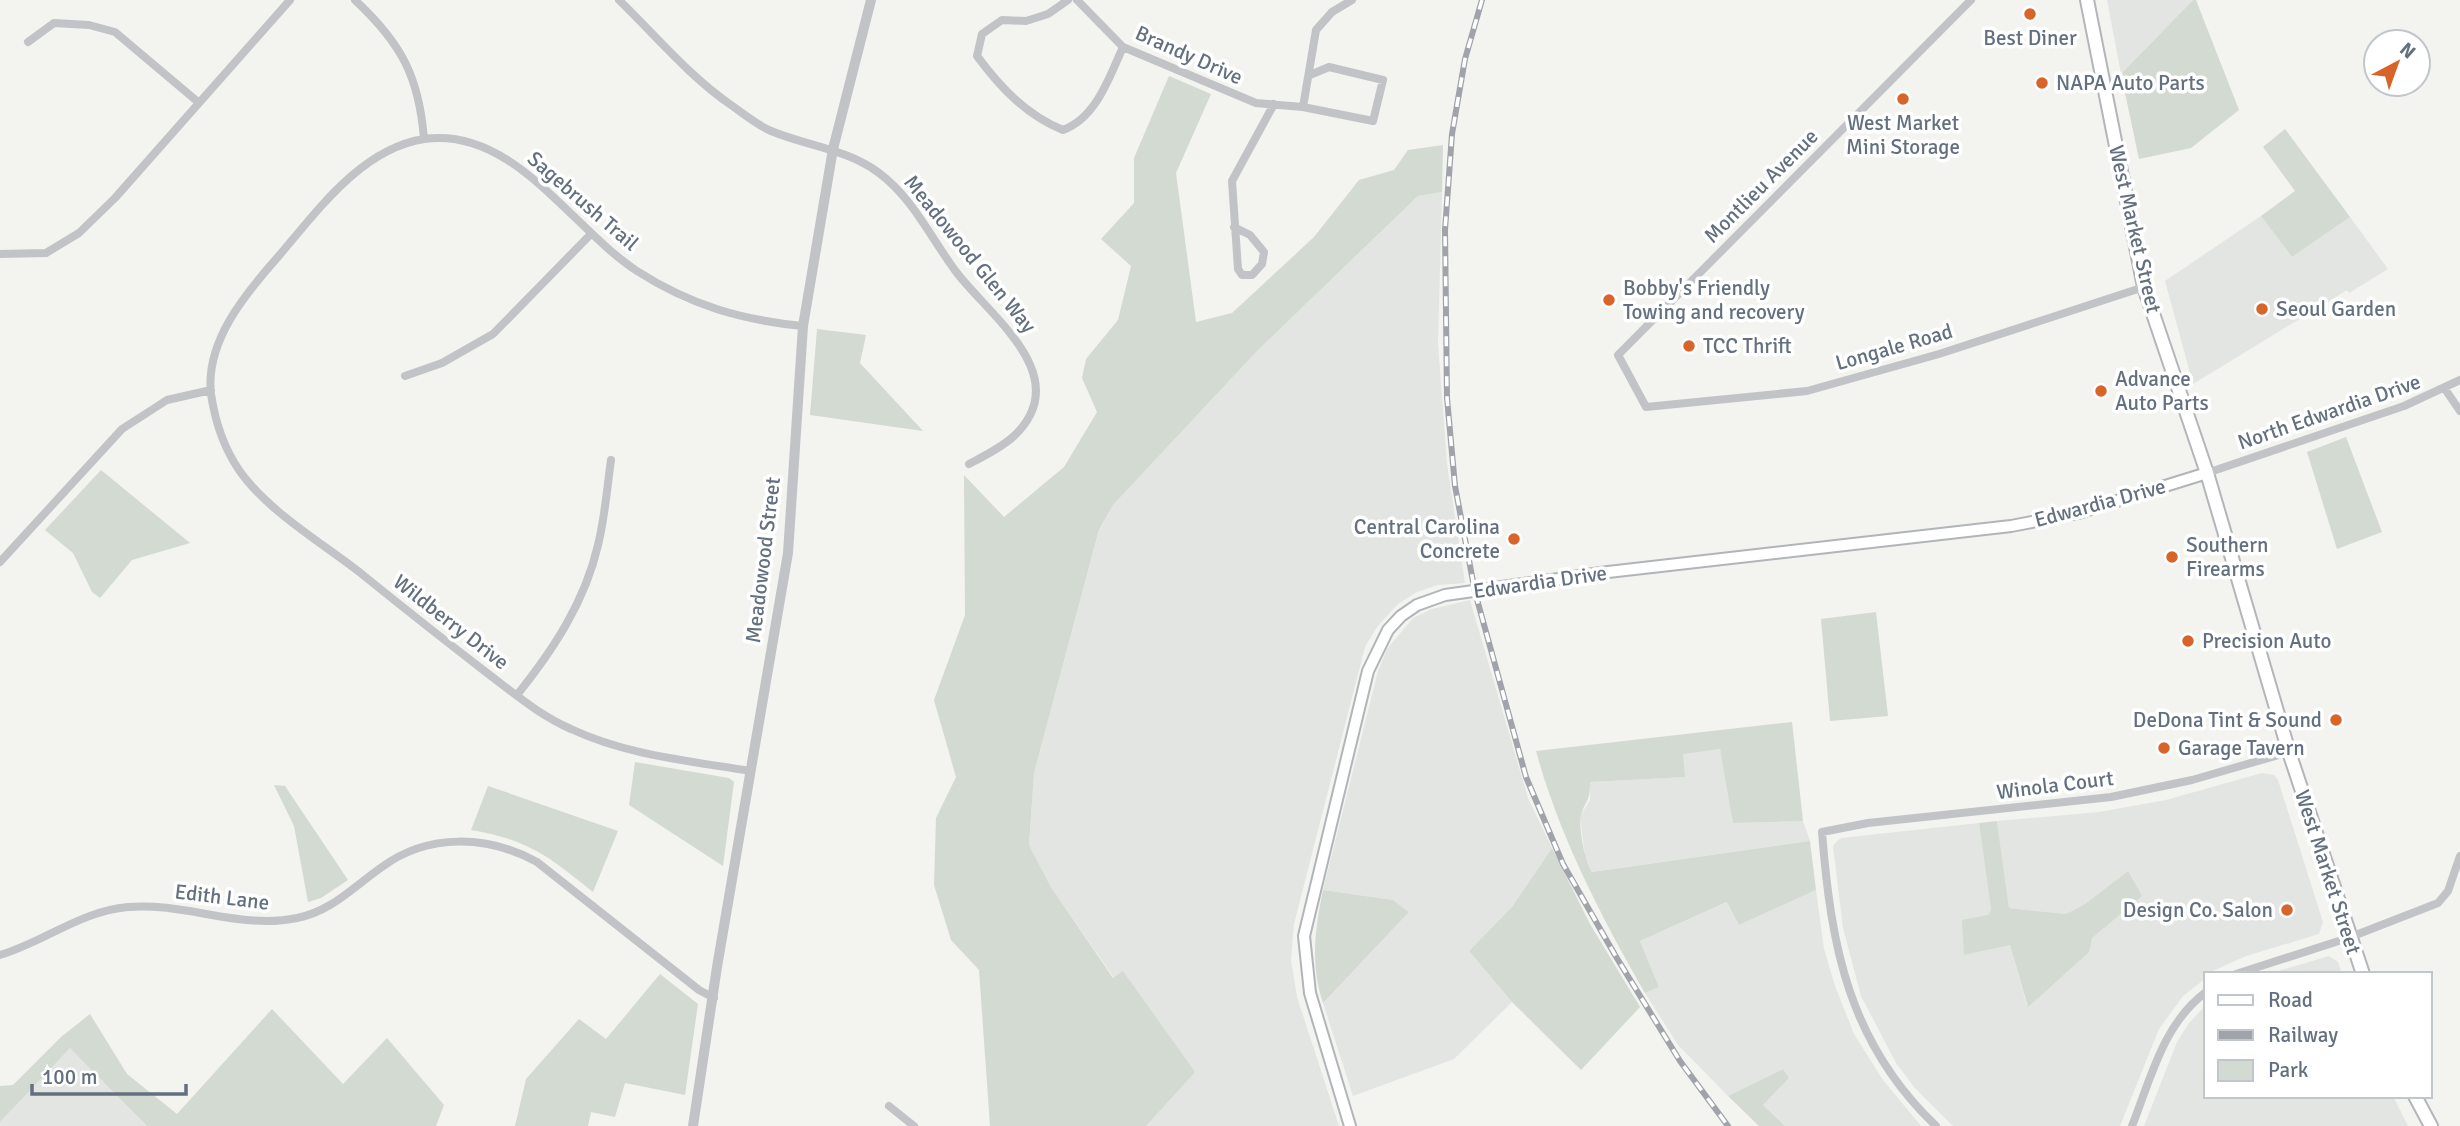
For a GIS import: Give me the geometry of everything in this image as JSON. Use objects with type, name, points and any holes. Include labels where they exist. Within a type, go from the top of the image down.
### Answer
[{"type":"main road","name":"West Market Street","points":[[2087,0],[2144,287],[2207,472],[2289,752],[2361,972]]},
{"type":"main road","name":"Edwardia Drive","points":[[1350,1126],[1310,993],[1304,936],[1368,671],[1388,629],[1401,616],[1417,605],[1445,595],[1608,572],[2011,526],[2078,513],[2207,472]]},
{"type":"main road","points":[[2416,1098],[2431,1126]]},
{"type":"street","points":[[0,254],[46,253],[79,233],[115,198],[290,0]]},
{"type":"street","points":[[355,0],[381,24],[401,51],[415,81],[424,139]]},
{"type":"street","name":"Meadowood Glen Way","points":[[619,0],[727,103],[769,130],[833,149],[864,163],[893,184],[958,275],[1025,351],[1035,388],[1027,419],[1007,442],[969,464]]},
{"type":"street","name":"Meadowood Street","points":[[693,1126],[788,553],[803,326],[833,149],[871,0]]},
{"type":"street","points":[[1068,0],[1048,14],[1026,21],[1002,20],[982,34],[977,56],[991,74],[1039,120],[1063,130],[1080,124],[1094,105],[1124,47]]},
{"type":"street","name":"Brandy Drive","points":[[1077,0],[1124,47],[1256,103],[1303,107],[1373,121],[1383,80],[1329,67],[1310,75]]},
{"type":"street","points":[[1303,107],[1316,30],[1332,12],[1352,0]]},
{"type":"street","name":"Montlieu Avenue","points":[[1646,407],[1618,355],[1971,0]]},
{"type":"street","points":[[28,42],[54,23],[89,25],[115,32],[198,102]]},
{"type":"street","points":[[1234,227],[1250,235],[1264,252],[1262,264],[1252,275],[1242,275],[1238,269],[1234,227],[1232,181],[1275,104]]},
{"type":"street","name":"Sagebrush Trail","points":[[211,390],[213,364],[222,338],[250,289],[313,217],[363,166],[424,139],[473,144],[505,157],[528,172],[590,235],[635,270],[696,304],[749,319],[803,326]]},
{"type":"street","points":[[405,376],[442,363],[493,334],[590,235]]},
{"type":"street","name":"Longale Road","points":[[1646,407],[1807,391],[1939,354],[2144,287]]},
{"type":"street","name":"North Edwardia Drive","points":[[2207,472],[2404,406],[2459,382]]},
{"type":"street","points":[[2445,389],[2460,411]]},
{"type":"street","points":[[0,562],[122,429],[167,400],[211,390]]},
{"type":"street","name":"Wildberry Drive","points":[[211,390],[226,447],[260,494],[517,695],[571,730],[617,747],[750,771]]},
{"type":"street","points":[[517,695],[555,647],[587,583],[598,544],[611,460]]},
{"type":"street","name":"Winola Court","points":[[1936,1126],[1882,1062],[1864,1030],[1847,989],[1831,926],[1822,832],[1858,824],[2111,797],[2192,780],[2289,752]]},
{"type":"street","name":"Edith Lane","points":[[0,955],[27,946],[76,920],[128,907],[158,907],[258,922],[298,918],[336,903],[400,856],[429,845],[477,841],[510,849],[537,862],[699,990],[714,998]]},
{"type":"street","points":[[2242,972],[2348,938],[2438,903],[2448,891],[2460,856]]},
{"type":"street","points":[[2132,1126],[2165,1040],[2178,1020],[2204,994]]},
{"type":"street","points":[[889,1106],[914,1126]]},
{"type":"shaded area","points":[[2107,0],[2193,0],[2121,74]]},
{"type":"shaded area","points":[[1442,192],[1438,344],[1447,464],[1465,583],[1438,585],[1417,592],[1398,604],[1377,627],[1365,647],[1294,924],[1291,960],[1297,997],[1339,1126],[1146,1126],[1194,1072],[1123,972],[1114,978],[1051,887],[1029,845],[1034,773],[1099,531],[1113,505],[1258,350],[1418,196]]},
{"type":"shaded area","points":[[2261,216],[2292,257],[2350,217],[2388,269],[2349,293],[2347,290],[2193,384],[2165,281]]},
{"type":"shaded area","points":[[1470,600],[1528,798],[1552,848],[1512,907],[1469,951],[1512,1002],[1454,1059],[1353,1096],[1323,1003],[1409,912],[1393,900],[1323,890],[1378,671],[1387,649],[1413,618],[1432,609]]},
{"type":"shaded area","points":[[1720,749],[1734,823],[1803,821],[1810,841],[1591,872],[1586,865],[1580,816],[1590,800],[1590,782],[1684,777],[1682,753]]},
{"type":"shaded area","points":[[2262,773],[2274,775],[2278,780],[2323,922],[2319,934],[2204,972],[2204,980],[2183,996],[2159,1029],[2120,1126],[1953,1126],[1915,1088],[1896,1063],[1861,996],[1843,928],[1833,846],[1841,838],[1979,823],[1991,910],[1964,955],[2010,944],[2027,1006],[2091,938],[2128,871],[2085,904],[2066,914],[2009,908],[1997,821],[2099,812],[2166,800]]},
{"type":"shaded area","points":[[1816,890],[1824,949],[1854,1034],[1883,1080],[1921,1126],[1785,1126],[1763,1105],[1788,1078],[1783,1069],[1728,1096],[1678,1045],[1645,993],[1659,987],[1640,941],[1728,902],[1739,925]]},
{"type":"shaded area","points":[[2329,956],[2338,962],[2341,972],[2275,972]]},
{"type":"shaded area","points":[[2204,1007],[2204,1098],[2394,1098],[2408,1126],[2144,1126],[2177,1042],[2189,1023]]},
{"type":"shaded area","points":[[70,1047],[147,1126],[0,1126],[0,1122]]},
{"type":"green space","points":[[2193,0],[2196,0],[2239,110],[2191,148],[2139,159],[2121,74]]},
{"type":"green space","points":[[1169,76],[1211,94],[1176,173],[1196,322],[1232,313],[1314,237],[1359,180],[1394,170],[1408,150],[1443,145],[1442,192],[1418,196],[1258,350],[1113,505],[1099,530],[1034,773],[1029,845],[1051,887],[1113,978],[1123,971],[1195,1072],[1146,1126],[990,1126],[979,970],[951,940],[934,885],[936,818],[956,777],[934,700],[965,615],[964,475],[1004,517],[1064,467],[1097,412],[1082,378],[1086,359],[1118,320],[1131,266],[1101,239],[1134,203],[1134,158]]},
{"type":"green space","points":[[2285,129],[2350,217],[2292,257],[2261,216],[2295,191],[2263,147]]},
{"type":"green space","points":[[817,329],[866,335],[860,363],[923,431],[810,415]]},
{"type":"green space","points":[[2346,437],[2382,532],[2337,549],[2307,452]]},
{"type":"green space","points":[[101,470],[190,543],[132,560],[100,598],[92,592],[73,553],[45,530]]},
{"type":"green space","points":[[1876,612],[1888,716],[1830,721],[1821,619]]},
{"type":"green space","points":[[1792,722],[1803,821],[1733,823],[1720,749],[1683,754],[1685,777],[1590,782],[1580,827],[1592,872],[1810,841],[1816,890],[1739,925],[1727,902],[1640,941],[1659,987],[1645,993],[1569,846],[1536,751]]},
{"type":"green space","points":[[635,762],[729,778],[734,782],[723,866],[629,805]]},
{"type":"green space","points":[[274,785],[285,786],[348,880],[321,898],[308,902],[294,826]]},
{"type":"green space","points":[[488,786],[618,831],[593,892],[537,851],[508,839],[471,830]]},
{"type":"green space","points":[[1997,821],[2009,908],[2066,914],[2085,904],[2128,871],[2142,896],[2092,938],[2089,952],[2028,1007],[2010,945],[1964,955],[1962,920],[1988,915],[1991,910],[1979,823]]},
{"type":"green space","points":[[1552,848],[1590,924],[1640,1007],[1581,1070],[1512,1002],[1469,951],[1512,907]]},
{"type":"green space","points":[[1323,890],[1393,900],[1409,912],[1323,1003],[1316,974],[1315,946]]},
{"type":"green space","points":[[660,974],[698,1004],[685,1095],[625,1083],[615,1117],[591,1112],[588,1126],[515,1126],[526,1079],[579,1019],[606,1039]]},
{"type":"green space","points":[[272,1009],[343,1084],[387,1038],[444,1105],[436,1126],[147,1126],[70,1048],[0,1122],[0,1086],[13,1085],[61,1037],[90,1014],[127,1074],[177,1114]]},
{"type":"green space","points":[[1783,1069],[1789,1078],[1763,1105],[1785,1126],[1759,1126],[1728,1096]]},
{"type":"railway","points":[[1482,0],[1465,59],[1452,134],[1445,230],[1447,398],[1455,486],[1475,592],[1526,777],[1563,864],[1680,1061],[1728,1126]]},
{"type":"place","name":"Best Diner","points":[[2030,14]]},
{"type":"place","name":"NAPA Auto Parts","points":[[2042,83]]},
{"type":"place","name":"West Market Mini Storage","points":[[1903,99]]},
{"type":"place","name":"Bobby's Friendly Towing and recovery","points":[[1609,300]]},
{"type":"place","name":"Seoul Garden","points":[[2262,309]]},
{"type":"place","name":"TCC Thrift","points":[[1689,346]]},
{"type":"place","name":"Advance Auto Parts","points":[[2101,391]]},
{"type":"place","name":"Central Carolina Concrete","points":[[1514,539]]},
{"type":"place","name":"Southern Firearms","points":[[2172,557]]},
{"type":"place","name":"Precision Auto","points":[[2188,641]]},
{"type":"place","name":"DeDona Tint & Sound","points":[[2336,720]]},
{"type":"place","name":"Garage Tavern","points":[[2164,748]]},
{"type":"place","name":"Design Co. Salon","points":[[2287,910]]}]
